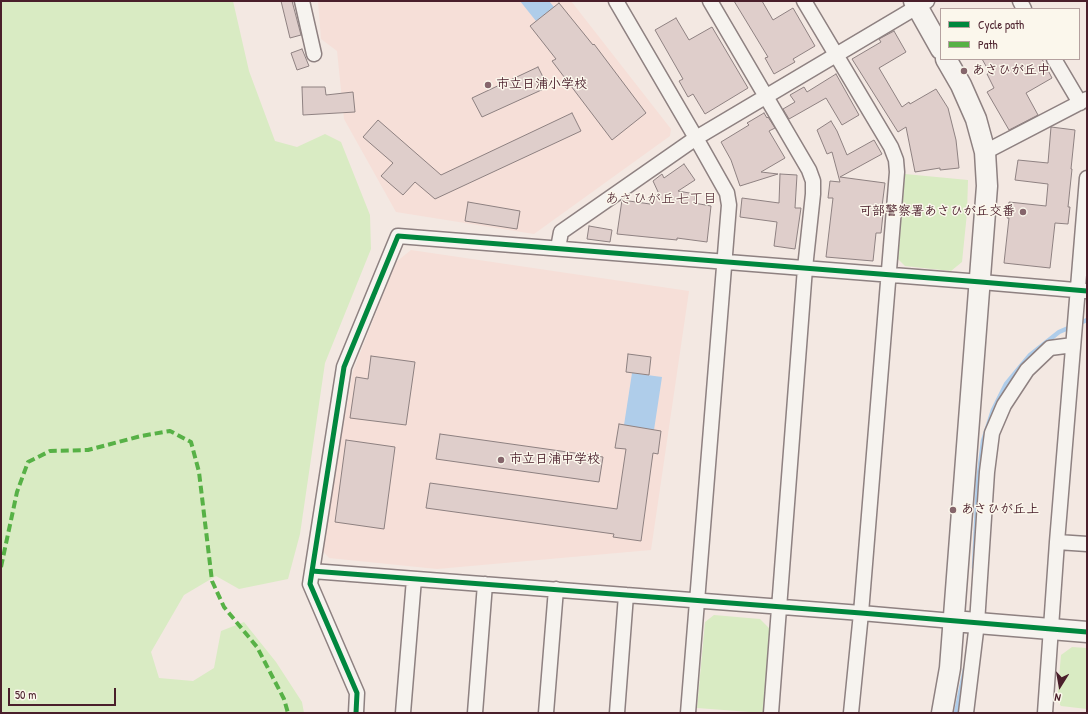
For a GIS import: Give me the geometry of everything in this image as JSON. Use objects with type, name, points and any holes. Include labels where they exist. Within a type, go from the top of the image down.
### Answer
[{"type":"street","points":[[302,1],[314,54]]},
{"type":"street","points":[[616,1],[727,193],[729,205],[688,713]]},
{"type":"street","points":[[710,1],[809,170],[813,181],[771,713]]},
{"type":"street","points":[[804,1],[891,147],[896,160],[897,172],[861,613],[851,713]]},
{"type":"street","points":[[558,248],[561,232],[696,138],[920,3],[940,47]]},
{"type":"street","points":[[942,713],[950,668],[981,282],[987,186],[985,152],[976,119],[947,60]]},
{"type":"street","points":[[985,152],[1083,101],[1055,60]]},
{"type":"street","points":[[1045,713],[1073,345],[1082,291],[1087,178]]},
{"type":"street","points":[[356,713],[357,694],[310,584],[344,367],[398,236],[888,274],[1082,291]]},
{"type":"street","points":[[967,713],[977,623],[992,433],[1004,405],[1027,370],[1050,348],[1073,345]]},
{"type":"street","points":[[1057,542],[1087,544]]},
{"type":"street","points":[[312,571],[698,600],[1087,632]]},
{"type":"street","points":[[403,713],[414,579]]},
{"type":"street","points":[[475,713],[486,584]]},
{"type":"street","points":[[546,713],[556,589]]},
{"type":"street","points":[[616,713],[626,595]]},
{"type":"shaded area","name":"市立日浦小学校","points":[[318,1],[571,1],[671,129],[670,136],[534,234],[396,212],[344,119],[337,51],[321,39]]},
{"type":"shaded area","name":"市立日浦中学校","points":[[411,250],[689,291],[651,550],[437,569],[329,558],[322,550],[353,371],[396,262]]},
{"type":"green space","points":[[1,1],[233,1],[249,71],[275,141],[297,147],[325,134],[341,142],[370,215],[371,249],[325,363],[300,534],[288,579],[239,589],[216,576],[184,595],[151,652],[159,678],[193,681],[214,668],[221,631],[244,622],[276,662],[302,702],[304,713],[1,713]]},
{"type":"green space","points":[[905,174],[968,180],[967,213],[962,262],[951,271],[905,266],[898,259]]},
{"type":"green space","points":[[714,615],[760,619],[770,629],[763,713],[697,708],[705,622]]},
{"type":"green space","points":[[1072,647],[1087,648],[1087,709],[1061,706],[1057,701],[1061,655]]},
{"type":"water","points":[[520,1],[549,1],[554,7],[536,21]]},
{"type":"water","points":[[632,373],[662,377],[654,430],[624,425]]},
{"type":"building","points":[[281,1],[292,1],[301,35],[290,38]]},
{"type":"building","points":[[734,1],[762,1],[773,20],[793,8],[815,46],[793,59],[795,62],[774,74],[765,58],[768,57]]},
{"type":"building","points":[[559,3],[593,45],[594,44],[646,113],[612,140],[552,61],[556,59],[530,26]]},
{"type":"building","points":[[676,18],[689,40],[712,27],[748,88],[705,114],[693,94],[688,97],[679,81],[683,79],[655,30]]},
{"type":"building","points":[[894,31],[906,52],[879,68],[902,107],[936,89],[948,108],[956,140],[959,168],[940,170],[940,168],[915,172],[906,127],[898,132],[852,59],[881,42],[879,39]]},
{"type":"building","points":[[302,49],[309,66],[297,70],[291,53]]},
{"type":"building","points":[[983,60],[1043,60],[1052,78],[1026,93],[1038,115],[1009,130],[987,92],[994,88],[987,74],[990,73]]},
{"type":"building","points":[[538,67],[548,87],[482,117],[472,98]]},
{"type":"building","points":[[836,74],[859,115],[842,125],[826,98],[789,119],[783,109],[795,102],[790,95],[804,87],[807,92]]},
{"type":"building","points":[[302,87],[325,87],[326,95],[353,92],[355,112],[303,115]]},
{"type":"building","points":[[572,113],[581,131],[435,199],[415,182],[403,195],[381,176],[393,163],[363,137],[378,120],[441,175]]},
{"type":"building","points":[[764,113],[775,128],[769,131],[785,158],[761,172],[778,174],[740,186],[731,160],[721,142],[749,125],[747,123]]},
{"type":"building","points":[[831,121],[847,155],[874,140],[882,154],[840,177],[885,183],[881,214],[883,214],[881,233],[876,233],[873,261],[826,257],[833,198],[828,198],[830,181],[840,182],[832,152],[827,154],[817,130]]},
{"type":"building","points":[[1051,127],[1075,130],[1068,207],[1070,207],[1068,224],[1055,223],[1050,268],[1004,263],[1009,218],[1007,218],[1009,202],[1046,206],[1048,184],[1015,180],[1018,160],[1048,163]]},
{"type":"building","points":[[684,164],[695,180],[678,191],[695,194],[694,203],[711,206],[707,242],[677,238],[677,240],[617,234],[622,200],[650,204],[648,197],[659,194],[653,181],[662,174],[664,178]]},
{"type":"building","points":[[780,174],[797,175],[795,208],[801,208],[795,249],[774,246],[777,222],[740,217],[742,198],[779,203]]},
{"type":"building","points":[[468,202],[520,211],[517,229],[465,221]]},
{"type":"building","points":[[589,226],[612,230],[610,242],[587,239]]},
{"type":"building","points":[[628,354],[651,357],[649,375],[626,372]]},
{"type":"building","points":[[371,356],[415,362],[406,425],[350,418],[356,377],[368,379]]},
{"type":"building","points":[[619,424],[661,431],[658,454],[653,453],[641,541],[613,537],[614,534],[426,508],[430,483],[617,509],[626,449],[615,448]]},
{"type":"building","points":[[440,434],[603,457],[599,482],[436,459]]},
{"type":"building","points":[[346,440],[395,447],[384,529],[335,522]]},
{"type":"waterway","points":[[974,568],[978,482],[983,441],[993,410],[1006,384],[1030,355],[1059,332],[1087,320]]},
{"type":"waterway","points":[[956,713],[965,669]]},
{"type":"marked path","points":[[1,567],[17,492],[28,462],[50,451],[88,450],[141,436],[170,431],[191,442],[199,472],[212,581],[224,607],[257,647],[284,699],[288,713]]},
{"type":"cycle path","points":[[356,713],[357,693],[310,584],[344,367],[398,236],[1087,291]]},
{"type":"cycle path","points":[[312,571],[861,613],[1087,632]]},
{"type":"place","name":"あさひが丘中","points":[[964,71]]},
{"type":"place","name":"市立日浦小学校","points":[[488,85]]},
{"type":"place","name":"可部警察署あさひが丘交番","points":[[1023,212]]},
{"type":"place","name":"市立日浦中学校","points":[[501,460]]},
{"type":"place","name":"あさひが丘上","points":[[953,510]]},
{"type":"district","name":"あさひが丘七丁目","points":[[661,199]]}]
